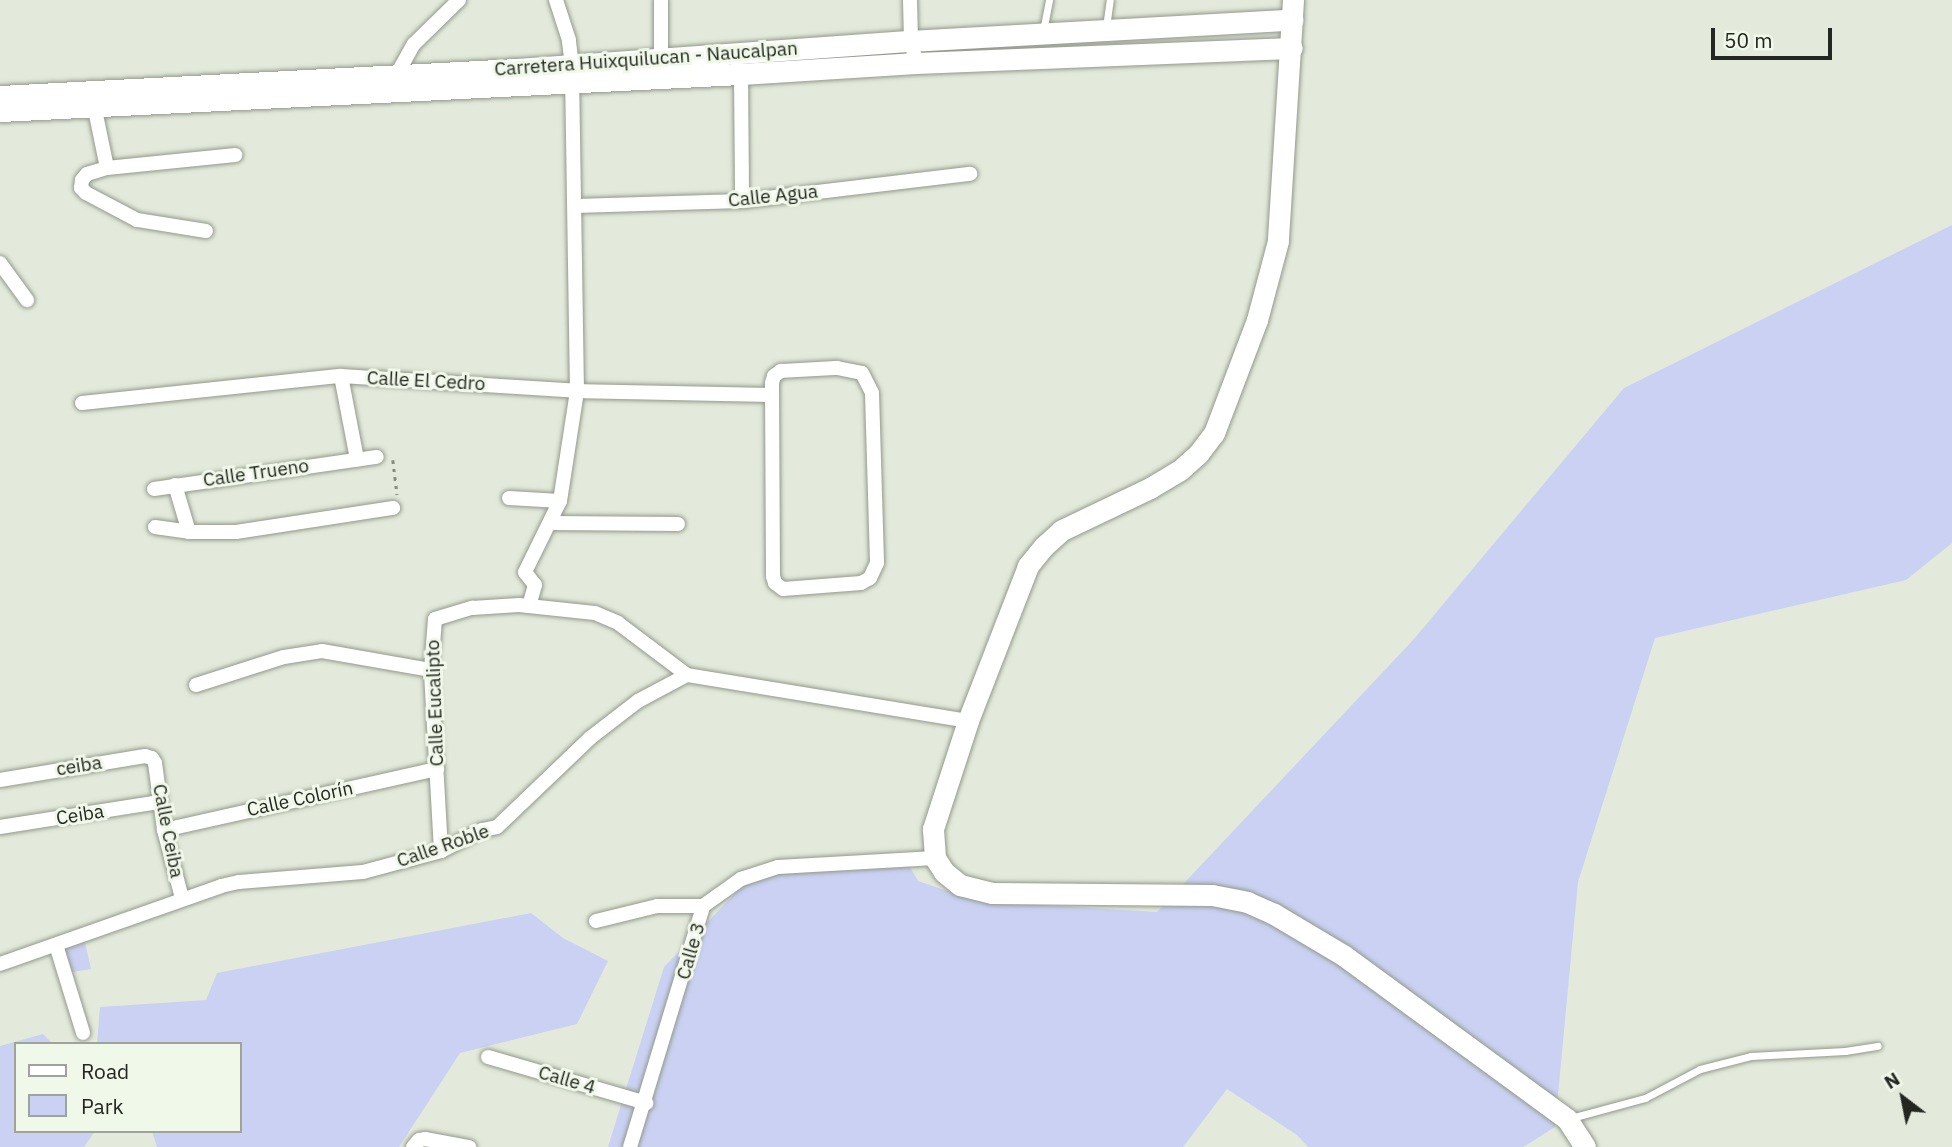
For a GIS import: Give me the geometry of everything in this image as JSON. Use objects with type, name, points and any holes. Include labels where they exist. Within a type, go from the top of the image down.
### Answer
[{"type":"main road","name":"Carretera Huixquilucan - Naucalpan","points":[[0,111],[573,74],[661,57],[1105,32],[1293,10]]},
{"type":"main road","points":[[1293,10],[1278,241],[1257,320],[1214,433],[1198,454],[1173,474],[1150,488],[1085,517],[1044,546],[1028,566],[968,721],[933,829],[935,858],[944,872],[960,884],[992,893],[1212,895],[1256,906],[1343,955],[1567,1119],[1585,1147]]},
{"type":"main road","name":"Carretera Huixquilucan - Naucalpan","points":[[0,96],[396,76],[741,74],[916,63],[1292,48]]},
{"type":"street","points":[[396,76],[414,44],[459,0]]},
{"type":"street","points":[[529,606],[534,585],[525,572],[560,501],[577,391],[573,74],[569,40],[556,0]]},
{"type":"street","points":[[661,0],[661,57]]},
{"type":"street","points":[[910,0],[911,41],[916,63]]},
{"type":"street","points":[[741,74],[742,201]]},
{"type":"street","points":[[94,105],[107,168]]},
{"type":"street","points":[[206,230],[137,219],[86,193],[81,188],[82,180],[87,174],[107,168],[235,155]]},
{"type":"street","name":"Calle Agua","points":[[575,206],[742,201],[970,174]]},
{"type":"street","points":[[0,262],[27,300]]},
{"type":"street","points":[[853,369],[862,373],[868,382],[872,393],[877,563],[870,578],[861,583],[783,589],[775,583],[771,395],[774,376],[781,371],[853,369]]},
{"type":"street","points":[[341,376],[358,459]]},
{"type":"street","name":"Calle El Cedro","points":[[82,404],[341,376],[577,391],[771,395]]},
{"type":"street","name":"Calle Trueno","points":[[154,489],[377,457]]},
{"type":"street","points":[[175,485],[190,532]]},
{"type":"street","points":[[509,498],[560,501]]},
{"type":"street","points":[[155,527],[190,532],[236,532],[393,508]]},
{"type":"street","points":[[550,523],[678,524]]},
{"type":"street","name":"Calle Eucalipto","points":[[441,851],[431,670],[435,619],[472,608],[529,606],[595,613],[618,623],[687,675]]},
{"type":"street","points":[[196,685],[284,657],[322,651],[431,670]]},
{"type":"street","points":[[687,675],[968,721]]},
{"type":"street","name":"Calle Roble","points":[[0,964],[182,898],[239,882],[363,872],[441,851],[482,830],[497,827],[590,738],[638,701],[687,675]]},
{"type":"street","name":"ceiba","points":[[0,780],[145,756],[155,763]]},
{"type":"street","name":"Calle Ceiba","points":[[155,763],[164,830],[182,898]]},
{"type":"street","name":"Calle Colorín","points":[[164,830],[437,769]]},
{"type":"street","name":"Ceiba","points":[[0,827],[160,802]]},
{"type":"street","name":"Calle 3","points":[[630,1147],[646,1102],[703,906],[741,879],[778,867],[935,858]]},
{"type":"street","points":[[596,921],[657,906],[703,906]]},
{"type":"street","points":[[56,945],[83,1032]]},
{"type":"street","name":"Calle 4","points":[[488,1057],[646,1102]]},
{"type":"street","points":[[416,1143],[469,1147]]},
{"type":"lane","points":[[1042,35],[1049,0]]},
{"type":"lane","points":[[1105,32],[1110,0]]},
{"type":"lane","points":[[1567,1119],[1645,1098],[1700,1069],[1751,1056],[1845,1051],[1878,1046]]},
{"type":"path","points":[[377,457],[392,458],[398,502],[393,508]]},
{"type":"green space","points":[[1952,225],[1952,543],[1906,580],[1655,638],[1578,882],[1555,1127],[1523,1147],[1308,1147],[1297,1135],[1227,1089],[1183,1147],[608,1147],[664,967],[751,877],[903,855],[918,881],[977,901],[1157,912],[1414,639],[1624,388]]},
{"type":"green space","points":[[531,913],[563,938],[608,961],[577,1024],[460,1053],[399,1147],[157,1147],[153,1133],[242,1133],[242,1042],[97,1042],[100,1007],[206,1000],[217,973]]},
{"type":"green space","points":[[84,938],[91,969],[67,973],[59,947]]},
{"type":"green space","points":[[43,1034],[51,1042],[14,1042]]},
{"type":"green space","points":[[14,1042],[14,1133],[94,1133],[84,1147],[0,1147],[0,1046]]}]
